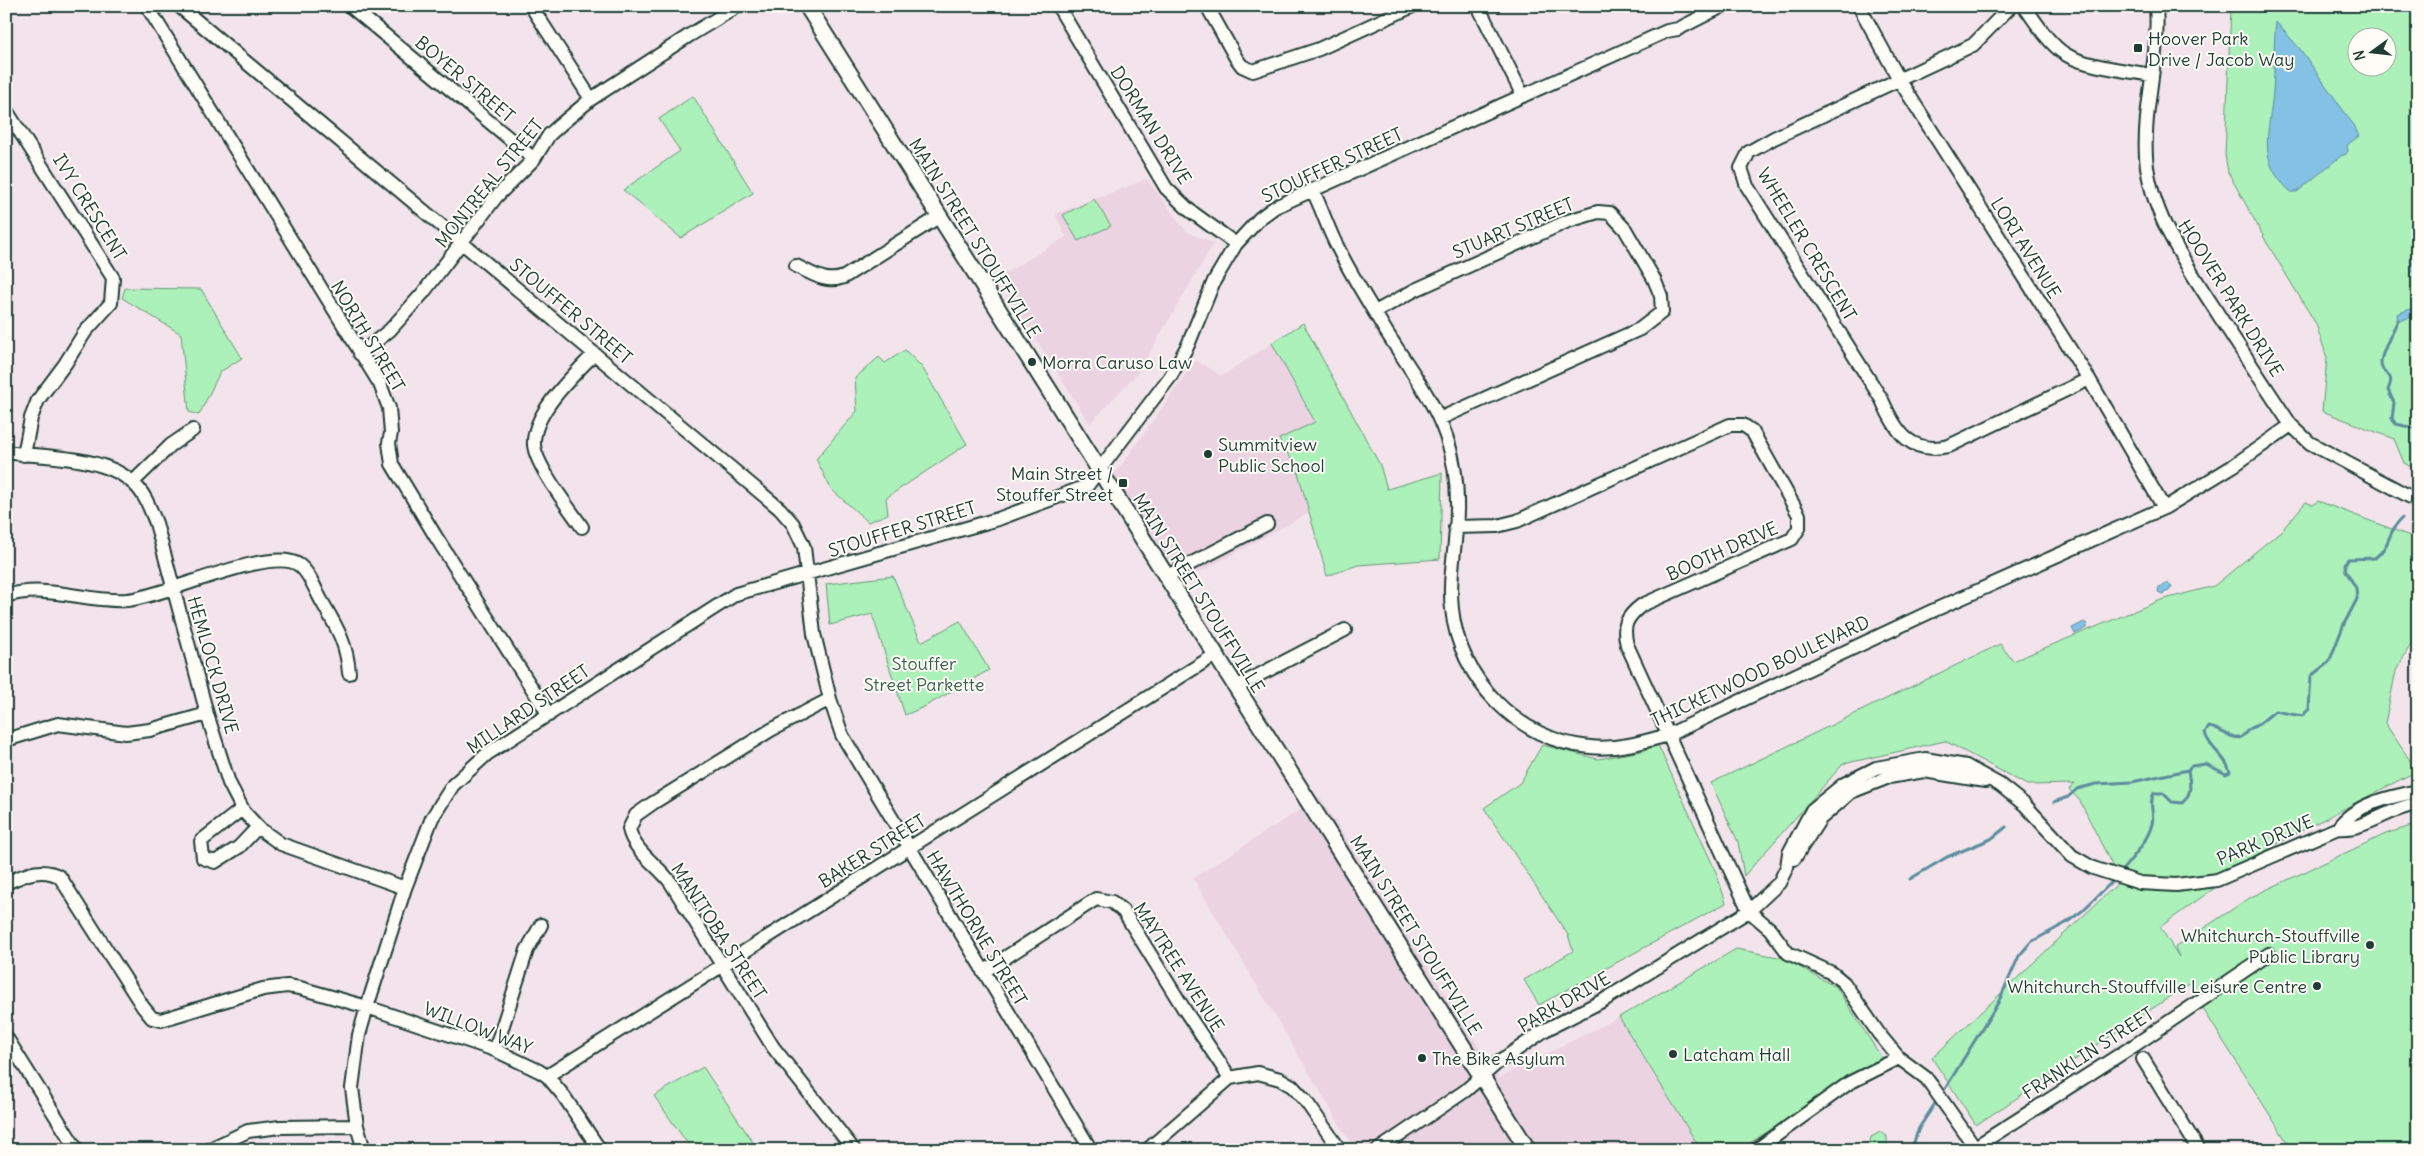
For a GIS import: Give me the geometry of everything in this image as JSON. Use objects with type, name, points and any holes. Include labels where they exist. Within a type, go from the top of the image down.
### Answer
[{"type":"main road","name":"MAIN STREET STOUFFVILLE","points":[[807,6],[1215,655],[1483,1075],[1528,1150]]},
{"type":"street","name":"NORTH STREET","points":[[147,6],[386,396],[391,420],[389,444],[392,464],[549,715]]},
{"type":"street","name":"STOUFFER STREET","points":[[179,6],[780,509],[799,534],[804,547],[808,575],[998,519],[1086,486],[1170,376],[1188,345],[1214,282],[1236,244],[1275,207],[1667,31],[1678,29],[1723,6]]},
{"type":"street","name":"BOYER STREET","points":[[350,6],[534,159]]},
{"type":"street","points":[[531,6],[591,100]]},
{"type":"street","name":"MONTREAL STREET","points":[[360,354],[390,330],[462,243],[496,197],[534,159],[549,136],[591,100],[738,6]]},
{"type":"street","name":"DORMAN DRIVE","points":[[1058,6],[1166,188],[1189,210],[1236,244]]},
{"type":"street","points":[[1207,6],[1236,58],[1242,66],[1253,71],[1319,49],[1413,6]]},
{"type":"street","points":[[1478,6],[1523,96]]},
{"type":"street","name":"LORI AVENUE","points":[[1859,6],[1900,81],[2089,379],[2164,508]]},
{"type":"street","name":"WHEELER CRESCENT","points":[[2011,6],[1973,45],[1900,81],[1774,138],[1749,152],[1741,168],[1747,186],[1882,400],[1890,417],[1906,439],[1916,446],[1933,450],[1949,446],[2089,379]]},
{"type":"street","points":[[2024,6],[2050,40],[2064,54],[2079,60],[2152,75]]},
{"type":"street","name":"HOOVER PARK DRIVE","points":[[2156,6],[2158,32],[2152,75],[2146,156],[2149,181],[2164,224],[2189,268],[2290,425],[2318,448],[2418,501]]},
{"type":"street","name":"IVY CRESCENT","points":[[6,110],[114,278],[112,303],[84,332],[65,364],[38,400],[31,418],[24,455]]},
{"type":"street","name":"THICKETWOOD BOULEVARD","points":[[1313,191],[1336,245],[1375,312],[1420,383],[1439,419],[1452,454],[1456,478],[1456,526],[1451,588],[1454,626],[1461,648],[1474,676],[1497,704],[1523,723],[1552,738],[1590,747],[1637,744],[1668,735],[1930,612],[2164,508],[2233,466],[2290,425]]},
{"type":"street","name":"STUART STREET","points":[[1375,312],[1432,282],[1568,221],[1604,212],[1610,214],[1625,229],[1654,279],[1661,296],[1662,312],[1640,329],[1439,419]]},
{"type":"street","points":[[796,266],[820,278],[834,281],[844,277],[940,216]]},
{"type":"street","points":[[582,527],[540,463],[534,445],[538,426],[548,408],[564,386],[594,354]]},
{"type":"street","name":"BOOTH DRIVE","points":[[1456,526],[1497,526],[1517,521],[1730,425],[1743,425],[1752,431],[1799,515],[1799,528],[1792,540],[1749,556],[1642,605],[1627,619],[1624,626],[1627,645],[1668,735]]},
{"type":"street","points":[[133,482],[170,445],[193,430]]},
{"type":"street","name":"HEMLOCK DRIVE","points":[[6,452],[104,465],[133,482],[144,497],[156,523],[229,784],[242,809],[258,827],[281,844],[405,888]]},
{"type":"street","points":[[1167,576],[1267,524]]},
{"type":"street","points":[[6,596],[44,592],[126,600],[149,596],[173,587],[268,560],[279,559],[298,564],[308,575],[342,638],[348,652],[350,673]]},
{"type":"street","name":"MILLARD STREET","points":[[364,1150],[357,1126],[352,1088],[354,1062],[367,1007],[405,888],[432,818],[453,785],[487,754],[736,594],[808,575]]},
{"type":"street","name":"HAWTHORNE STREET","points":[[808,575],[814,634],[830,699],[842,735],[851,754],[1091,1150]]},
{"type":"street","points":[[1236,687],[1345,630]]},
{"type":"street","name":"BAKER STREET","points":[[547,1076],[1215,655]]},
{"type":"street","name":"MANITOBA STREET","points":[[830,699],[771,730],[653,802],[636,815],[629,830],[633,841],[640,851],[661,870],[671,883],[773,1047],[854,1150]]},
{"type":"street","points":[[6,740],[58,724],[126,733],[150,730],[208,714]]},
{"type":"street","points":[[1668,735],[1749,911],[1770,929],[1788,953],[1832,973],[1844,983],[1899,1058],[1929,1082],[1976,1148]]},
{"type":"street","name":"PARK DRIVE","points":[[1378,1150],[1465,1091],[1483,1075],[1545,1030],[1604,1000],[1749,911],[1779,883],[1787,866],[1790,852],[1812,810],[1844,784],[1876,768],[1925,759],[1966,766],[2000,785],[2025,805],[2072,856],[2092,868],[2140,883],[2176,885],[2217,880],[2338,828],[2346,816],[2386,797],[2418,791]]},
{"type":"street","name":"PARK DRIVE","points":[[2338,828],[2349,830],[2404,806],[2418,804]]},
{"type":"street","points":[[242,809],[201,841],[203,858],[215,862],[239,847],[258,827]]},
{"type":"street","name":"WILLOW WAY","points":[[6,883],[39,871],[52,872],[60,877],[143,1007],[152,1018],[161,1020],[263,989],[287,986],[367,1007],[495,1050],[547,1076],[563,1095],[600,1150]]},
{"type":"street","name":"MAYTREE AVENUE","points":[[983,972],[1096,900],[1112,902],[1124,912],[1184,1009],[1230,1078]]},
{"type":"street","points":[[495,1050],[527,950],[541,926]]},
{"type":"street","name":"FRANKLIN STREET","points":[[1976,1148],[2270,954]]},
{"type":"street","points":[[6,1038],[76,1150]]},
{"type":"street","points":[[1756,1150],[1849,1083],[1899,1058]]},
{"type":"street","points":[[2143,1060],[2199,1150]]},
{"type":"street","points":[[1147,1150],[1230,1078],[1258,1073],[1280,1079],[1292,1086],[1305,1100],[1340,1150]]},
{"type":"street","points":[[208,1150],[248,1132],[280,1127],[357,1126]]},
{"type":"shaded area","points":[[1147,179],[1187,232],[1214,243],[1139,371],[1090,424],[997,278],[1066,237],[1055,214]]},
{"type":"shaded area","name":"Summitview Public School","points":[[1272,343],[1315,423],[1279,440],[1297,469],[1309,513],[1182,582],[1113,477],[1196,360],[1222,376]]},
{"type":"shaded area","points":[[1320,797],[1499,1078],[1619,1017],[1701,1150],[1355,1150],[1193,878]]},
{"type":"green space","points":[[2231,6],[2418,6],[2418,471],[2404,463],[2394,439],[2322,411],[2327,358],[2316,324],[2267,243],[2228,172],[2225,155]]},
{"type":"green space","points":[[693,96],[753,193],[681,238],[623,190],[680,151],[659,119]]},
{"type":"green space","points":[[1094,199],[1111,226],[1078,241],[1063,215]]},
{"type":"green space","points":[[125,288],[201,289],[242,358],[220,372],[199,415],[189,412],[181,334],[122,298]]},
{"type":"green space","points":[[1303,323],[1380,465],[1387,489],[1442,473],[1440,559],[1358,565],[1327,576],[1297,469],[1279,439],[1315,422],[1272,343]]},
{"type":"green space","points":[[905,350],[922,367],[967,444],[886,498],[888,514],[868,522],[831,489],[816,459],[857,411],[855,378],[879,357],[885,363]]},
{"type":"green space","points":[[2318,501],[2418,539],[2418,631],[2396,671],[2385,723],[2417,771],[2276,844],[2160,927],[2179,957],[2175,947],[2251,897],[2388,833],[2418,824],[2418,1150],[2292,1150],[2205,1012],[2191,983],[1976,1125],[1932,1058],[2128,874],[2115,871],[2080,801],[2069,789],[2075,784],[2027,785],[1945,741],[1843,764],[1744,876],[1738,842],[1711,783],[2000,644],[2013,661],[2161,600],[2214,586],[2282,530],[2306,502],[2313,505]]},
{"type":"green space","name":"Stouffer Street Parkette","points":[[893,576],[921,642],[960,621],[989,670],[924,707],[905,715],[872,614],[830,625],[826,584]]},
{"type":"green space","points":[[1542,745],[1598,759],[1642,751],[1658,745],[1716,872],[1726,903],[1539,1005],[1524,980],[1573,951],[1568,935],[1484,808],[1520,783]]},
{"type":"green space","points":[[1736,949],[1783,958],[1836,987],[1882,1058],[1739,1150],[1701,1150],[1619,1017]]},
{"type":"green space","points":[[703,1067],[758,1150],[692,1150],[654,1096]]},
{"type":"green space","points":[[1880,1132],[1887,1136],[1887,1147],[1885,1150],[1868,1150],[1871,1137]]},
{"type":"water","points":[[2276,22],[2300,49],[2353,124],[2359,136],[2347,145],[2348,151],[2345,155],[2342,155],[2297,192],[2291,192],[2280,180],[2273,168],[2267,145],[2273,92]]},
{"type":"water","points":[[2418,250],[2418,274],[2412,271],[2411,255]]},
{"type":"water","points":[[2418,306],[2418,315],[2398,320],[2397,314]]},
{"type":"water","points":[[2168,583],[2172,586],[2169,591],[2162,594],[2158,592],[2159,587]]},
{"type":"water","points":[[2084,622],[2087,624],[2087,628],[2075,634],[2072,628]]},
{"type":"waterway","points":[[2398,320],[2383,352],[2381,366],[2391,380],[2388,390],[2394,403],[2392,419],[2396,424],[2418,429]]},
{"type":"waterway","points":[[2188,770],[2191,766],[2206,764],[2226,774],[2230,772],[2225,762],[2207,739],[2205,733],[2209,727],[2241,738],[2248,730],[2275,711],[2302,716],[2309,709],[2311,676],[2329,662],[2344,624],[2357,599],[2356,588],[2346,571],[2345,564],[2348,559],[2375,558],[2385,548],[2394,528],[2402,518]]},
{"type":"waterway","points":[[2054,802],[2068,797],[2077,789],[2096,784],[2132,782],[2188,770]]},
{"type":"waterway","points":[[2119,874],[2150,831],[2153,820],[2152,797],[2154,793],[2163,793],[2172,802],[2182,803],[2189,792],[2188,770]]},
{"type":"waterway","points":[[1910,879],[1947,857],[1991,839],[2006,827]]},
{"type":"waterway","points":[[1945,1089],[1998,1003],[2019,956],[2031,942],[2066,923],[2082,911],[2115,879]]},
{"type":"waterway","points":[[1911,1150],[1919,1128],[1936,1102]]},
{"type":"place","name":"Hoover Park Drive / Jacob Way","points":[[2138,48]]},
{"type":"place","name":"Morra Caruso Law","points":[[1032,362]]},
{"type":"place","name":"Summitview Public School","points":[[1208,454]]},
{"type":"place","name":"Main Street / Stouffer Street","points":[[1123,483]]},
{"type":"place","name":"Whitchurch-Stouffville Public Library","points":[[2370,945]]},
{"type":"place","name":"Whitchurch-Stouffville Leisure Centre","points":[[2317,986]]},
{"type":"place","name":"Latcham Hall","points":[[1673,1054]]},
{"type":"place","name":"The Bike Asylum","points":[[1422,1058]]}]
